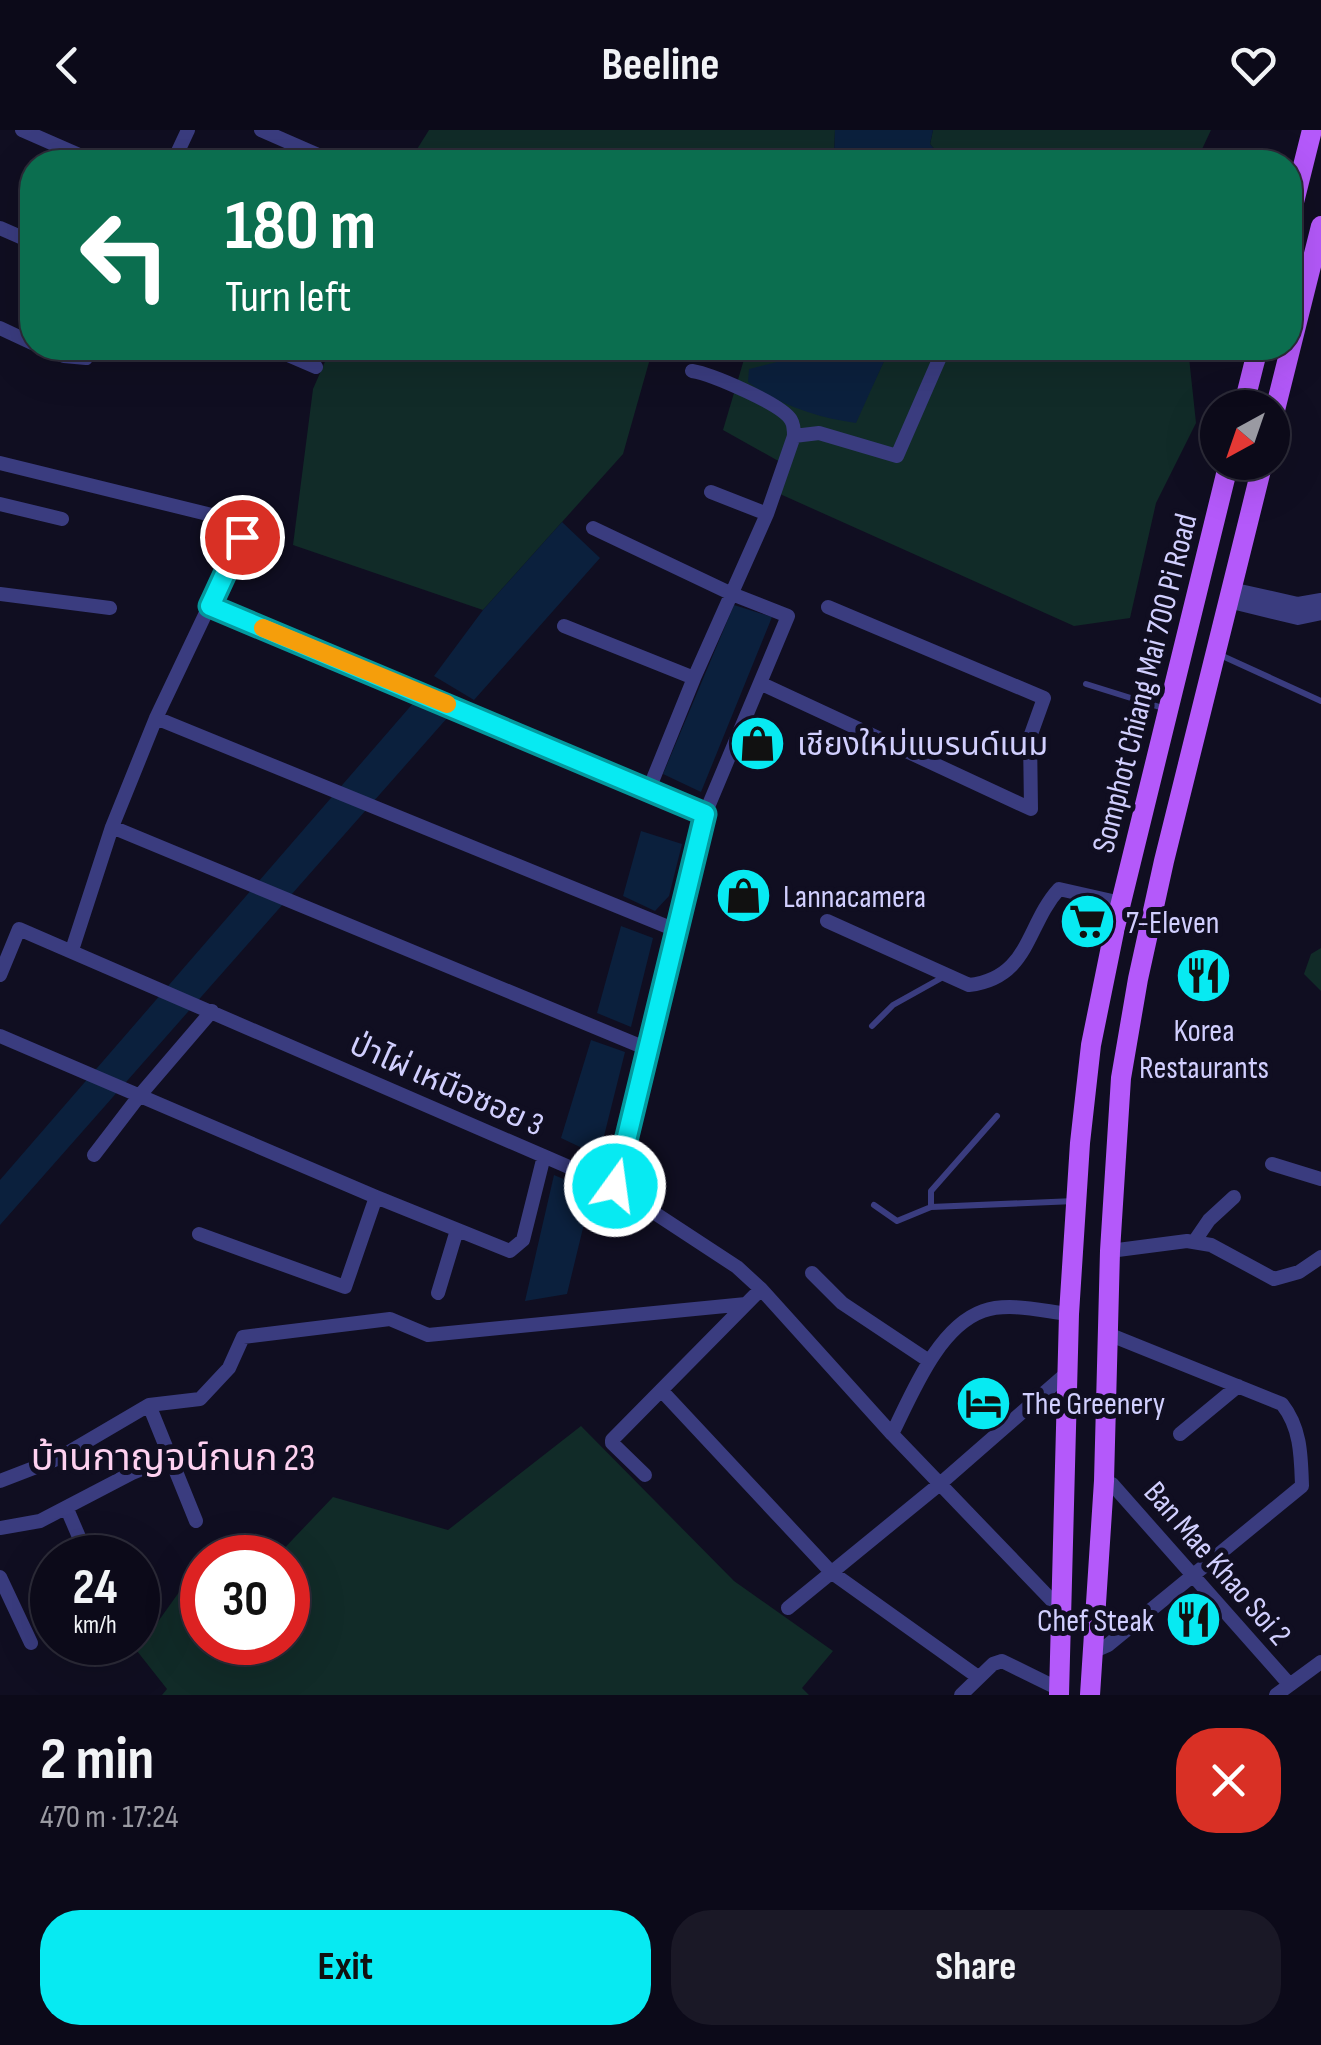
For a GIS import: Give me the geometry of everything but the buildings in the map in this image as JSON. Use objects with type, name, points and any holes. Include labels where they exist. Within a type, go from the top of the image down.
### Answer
[{"type":"main road","points":[[1302,170],[1312,130]]},
{"type":"main road","points":[[1302,302],[1321,226]]},
{"type":"main road","points":[[1248,390],[1255,360]]},
{"type":"main road","points":[[1280,390],[1288,360]]},
{"type":"main road","name":"Somphot Chiang Mai 700 Pi Road","points":[[1059,1692],[1068,1314],[1091,1045],[1121,903],[1225,480]]},
{"type":"main road","name":"Somphot Chiang Mai 700 Pi Road","points":[[1090,1695],[1104,1481],[1110,1250],[1121,1078],[1138,979],[1258,480]]},
{"type":"main road","points":[[1092,1652],[1104,1695]]},
{"type":"street","points":[[22,130],[68,150]]},
{"type":"street","points":[[261,130],[307,150]]},
{"type":"street","points":[[300,360],[316,367]]},
{"type":"street","points":[[794,436],[819,432],[897,456],[939,360]]},
{"type":"street","points":[[650,789],[767,514],[794,436],[793,422],[787,415],[743,389],[692,372]]},
{"type":"street","points":[[0,462],[236,521]]},
{"type":"street","points":[[711,492],[767,514]]},
{"type":"street","points":[[0,504],[62,519]]},
{"type":"street","points":[[594,528],[732,594],[788,616],[705,814],[615,1186]]},
{"type":"street","points":[[72,950],[112,828],[156,718],[242,537]]},
{"type":"street","points":[[0,594],[110,608]]},
{"type":"street","points":[[1230,595],[1298,604],[1321,600]]},
{"type":"street","points":[[1230,595],[1298,618],[1321,613]]},
{"type":"street","points":[[210,606],[705,814]]},
{"type":"street","points":[[760,683],[1031,809],[1030,737],[1044,698],[828,608]]},
{"type":"street","points":[[564,626],[694,678]]},
{"type":"street","points":[[156,718],[678,931]]},
{"type":"street","points":[[112,828],[650,1050]]},
{"type":"street","points":[[828,921],[969,986],[1018,962],[1059,889],[1121,903]]},
{"type":"street","name":"ป่าไผ่ เหนือซอย 3","points":[[0,975],[19,929],[615,1186],[737,1267],[761,1288],[892,1434],[1061,1610]]},
{"type":"street","points":[[94,1155],[132,1092],[206,1009]]},
{"type":"street","points":[[0,1036],[376,1198],[510,1250],[523,1240],[544,1156]]},
{"type":"street","points":[[1272,1164],[1321,1179]]},
{"type":"street","points":[[1194,1242],[1234,1197]]},
{"type":"street","points":[[199,1234],[345,1287],[376,1198]]},
{"type":"street","points":[[438,1293],[457,1230]]},
{"type":"street","points":[[1110,1250],[1194,1242],[1211,1244],[1274,1280],[1299,1272],[1321,1257]]},
{"type":"street","points":[[812,1273],[842,1303],[929,1361]]},
{"type":"street","points":[[645,1475],[612,1440],[761,1288]]},
{"type":"street","points":[[0,1481],[57,1459],[150,1405],[200,1399],[229,1368],[243,1337],[390,1319],[428,1335],[746,1304]]},
{"type":"street","points":[[892,1434],[929,1361],[961,1324],[984,1311],[1014,1308],[1068,1314]]},
{"type":"street","points":[[1092,1652],[1108,1645],[1302,1486],[1301,1450],[1293,1418],[1282,1404],[1108,1334]]},
{"type":"street","points":[[788,1608],[940,1484],[1067,1373]]},
{"type":"street","points":[[1180,1434],[1238,1386]]},
{"type":"street","points":[[661,1390],[831,1572],[978,1678]]},
{"type":"street","points":[[150,1405],[196,1521]]},
{"type":"street","points":[[0,1528],[40,1521],[132,1472],[171,1457]]},
{"type":"street","name":"Ban Mae Khao Soi 2","points":[[1104,1481],[1112,1484],[1289,1684]]},
{"type":"street","points":[[67,1508],[78,1535]]},
{"type":"street","points":[[0,1578],[30,1643]]},
{"type":"street","points":[[961,1695],[1002,1661],[1059,1692]]},
{"type":"street","points":[[1276,1695],[1321,1662]]},
{"type":"lane","points":[[1216,652],[1321,701]]},
{"type":"lane","points":[[1086,684],[1168,709]]},
{"type":"lane","points":[[872,1026],[893,1005],[946,976]]},
{"type":"lane","points":[[931,1206],[930,1191],[997,1116]]},
{"type":"lane","points":[[874,1206],[898,1221],[931,1206],[1076,1201]]},
{"type":"green space","points":[[429,130],[835,130],[834,150],[416,150]]},
{"type":"green space","points":[[933,130],[1211,130],[1202,150],[935,150],[930,144]]},
{"type":"green space","points":[[326,360],[650,360],[623,454],[483,610],[293,545],[313,389]]},
{"type":"green space","points":[[744,360],[779,360],[772,397],[827,417],[855,422],[884,360],[1189,360],[1196,423],[1156,503],[1130,618],[1074,626],[780,494],[789,467],[723,430]]},
{"type":"green space","points":[[1321,948],[1321,991],[1304,974],[1311,954]]},
{"type":"green space","points":[[581,1426],[734,1581],[833,1651],[802,1688],[809,1695],[162,1695],[167,1689],[148,1665],[160,1665],[160,1619],[180,1591],[180,1665],[310,1665],[310,1535],[297,1535],[333,1497],[448,1530]]},
{"type":"water","points":[[835,130],[933,130],[930,144],[935,150],[834,150]]},
{"type":"water","points":[[885,360],[856,423],[799,409],[748,382],[749,369],[777,362]]},
{"type":"water","points":[[562,522],[600,558],[474,700],[434,676],[483,610]]},
{"type":"water","points":[[734,605],[772,617],[701,792],[663,774]]},
{"type":"water","points":[[415,701],[448,717],[0,1225],[0,1180]]},
{"type":"water","points":[[641,831],[682,844],[669,896],[655,911],[623,896]]},
{"type":"water","points":[[621,926],[653,938],[631,1027],[597,1013]]},
{"type":"water","points":[[591,1040],[625,1052],[599,1156],[561,1138]]},
{"type":"water","points":[[554,1175],[592,1191],[567,1294],[525,1301]]},
{"type":"slow traffic","points":[[263,628],[447,704]]},
{"type":"place","name":"เชียงใหม่แบรนด์เนม","points":[[758,744]]},
{"type":"place","name":"Lannacamera","points":[[744,896]]},
{"type":"place","name":"7-Eleven","points":[[1087,922]]},
{"type":"place","name":"Korea Restaurants","points":[[1204,976]]},
{"type":"place","name":"The Greenery","points":[[983,1403]]},
{"type":"place","name":"Chef Steak","points":[[1193,1620]]},
{"type":"district","name":"บ้านกาญจน์กนก 23","points":[[173,1457]]},
{"type":"route","points":[[242,537],[210,606],[705,814],[615,1186]]}]
